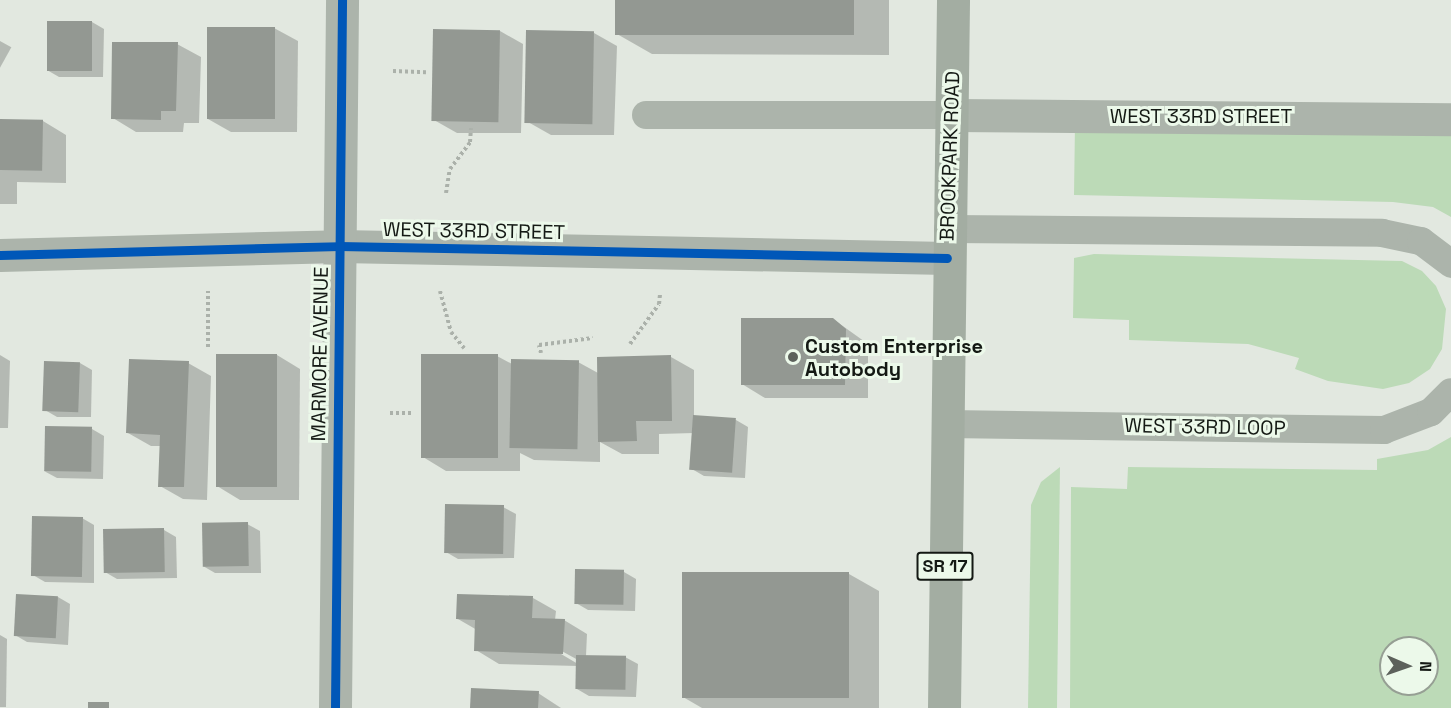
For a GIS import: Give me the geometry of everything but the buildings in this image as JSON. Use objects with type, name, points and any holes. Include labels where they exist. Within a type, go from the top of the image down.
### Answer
[{"type":"main road","name":"BROOKPARK ROAD","points":[[944,708],[947,244],[952,115],[953,0]]},
{"type":"street","name":"MARMORE AVENUE","points":[[335,708],[342,0]]},
{"type":"street","name":"WEST 33RD STREET","points":[[952,115],[1451,119]]},
{"type":"street","name":"WEST 33RD STREET","points":[[0,255],[339,246],[947,244]]},
{"type":"lane","points":[[646,115],[952,115]]},
{"type":"lane","points":[[947,244],[1382,233],[1421,241],[1451,264]]},
{"type":"lane","name":"WEST 33RD LOOP","points":[[947,424],[1384,430],[1431,412],[1451,392]]},
{"type":"path","points":[[393,71],[426,72]]},
{"type":"path","points":[[446,193],[450,169],[470,142],[471,128]]},
{"type":"path","points":[[439,288],[452,332],[464,348]]},
{"type":"path","points":[[630,344],[659,304],[660,288]]},
{"type":"path","points":[[208,289],[208,347]]},
{"type":"path","points":[[541,353],[539,345],[593,338]]},
{"type":"path","points":[[390,413],[413,414]]},
{"type":"green space","points":[[1075,123],[1451,127],[1451,217],[1433,207],[1393,202],[1074,195]]},
{"type":"green space","points":[[1094,254],[1402,261],[1422,271],[1436,286],[1446,309],[1442,349],[1430,369],[1409,383],[1383,389],[1328,381],[1295,369],[1299,358],[1248,344],[1129,340],[1129,320],[1073,318],[1074,258]]},
{"type":"green space","points":[[1451,437],[1451,708],[1070,708],[1071,487],[1127,489],[1128,467],[1377,470],[1377,459],[1428,450]]},
{"type":"green space","points":[[1060,467],[1057,708],[1028,708],[1031,505],[1041,482]]},
{"type":"cycle path","points":[[335,708],[342,0]]},
{"type":"cycle path","points":[[0,255],[339,246],[947,258]]},
{"type":"place","name":"Custom Enterprise Autobody","points":[[793,357]]}]
